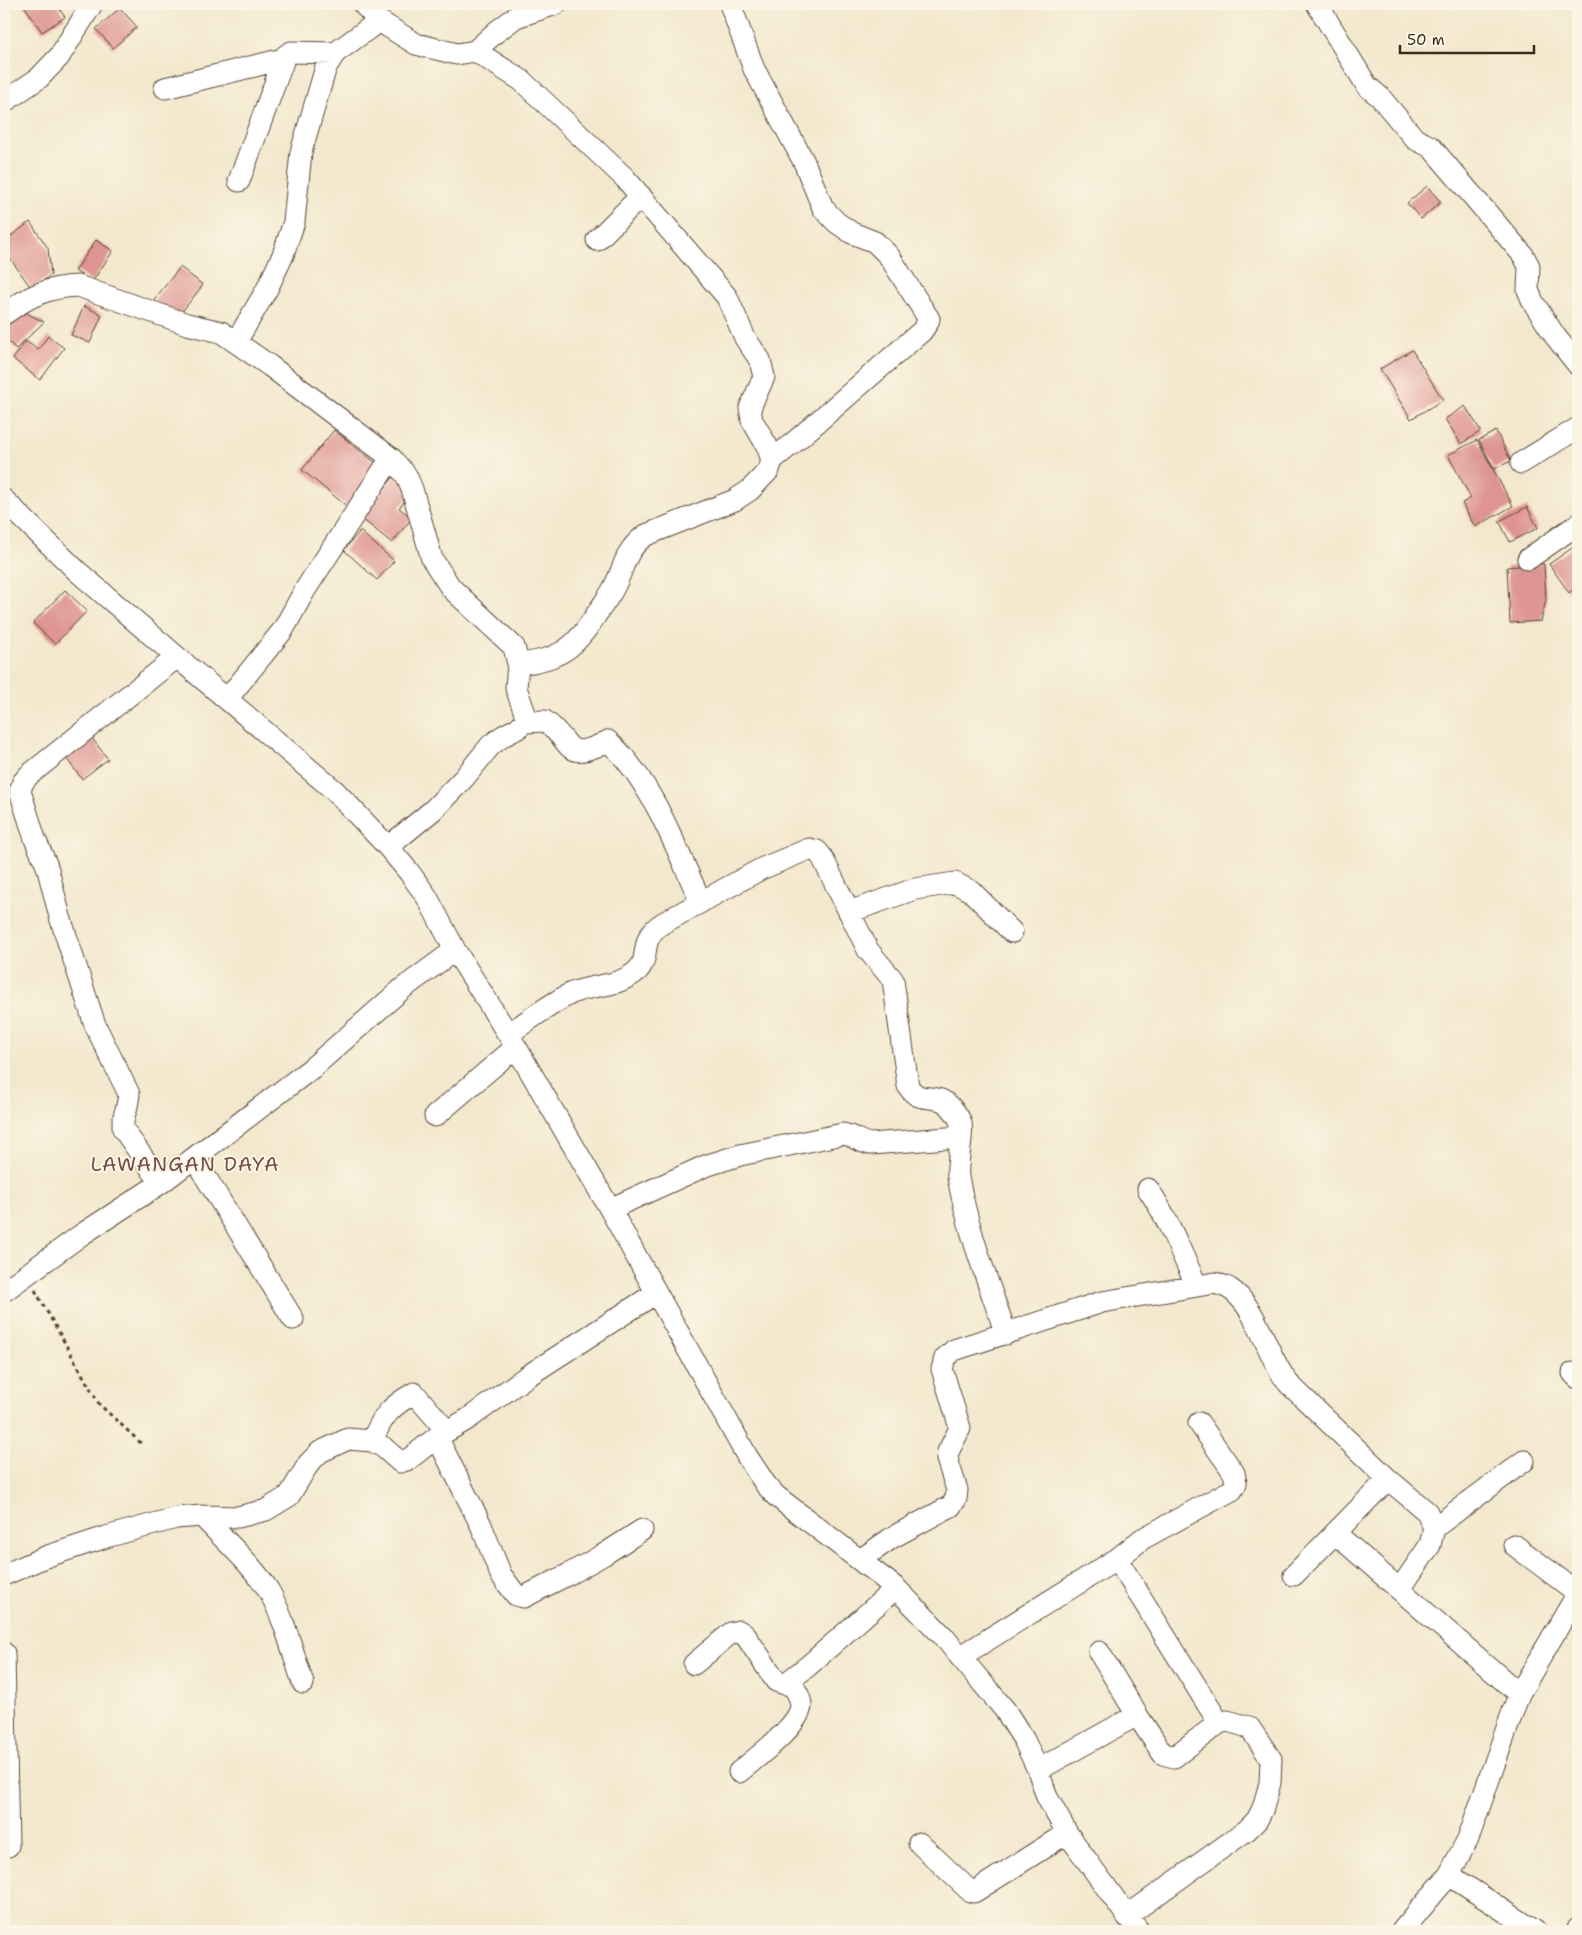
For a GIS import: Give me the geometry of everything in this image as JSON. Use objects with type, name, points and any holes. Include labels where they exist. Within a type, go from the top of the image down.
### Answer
[{"type":"street","points":[[4,102],[39,78],[59,57],[92,4]]},
{"type":"street","points":[[363,4],[379,21],[416,44],[457,54],[475,51],[496,32],[512,10],[556,4]]},
{"type":"street","points":[[518,664],[548,659],[567,650],[582,637],[616,584],[635,543],[646,535],[735,500],[750,490],[769,470],[772,460],[922,331],[929,319],[889,256],[875,242],[852,233],[836,222],[823,208],[804,162],[754,69],[730,4]]},
{"type":"street","points":[[1317,4],[1367,86],[1380,97],[1415,139],[1431,147],[1523,255],[1529,266],[1528,290],[1533,302],[1555,336],[1578,365]]},
{"type":"street","points":[[236,342],[267,289],[283,255],[294,222],[301,152],[322,77],[335,53],[379,21]]},
{"type":"street","points":[[475,51],[509,70],[538,94],[625,178],[727,297],[745,338],[760,360],[764,377],[750,408],[752,420],[767,446],[772,460]]},
{"type":"street","points":[[239,180],[283,59],[288,53],[292,52],[335,53]]},
{"type":"street","points":[[165,88],[283,59]]},
{"type":"street","points":[[597,240],[641,196]]},
{"type":"street","points":[[5,310],[37,294],[59,286],[78,286],[187,324],[221,332],[391,458],[406,475],[412,489],[432,559],[451,588],[514,647],[518,664],[516,688],[526,716],[524,722],[518,728],[491,745],[464,778],[433,810],[388,847]]},
{"type":"street","points":[[1522,463],[1578,428]]},
{"type":"street","points":[[227,699],[283,630],[305,590],[391,458]]},
{"type":"street","points":[[4,500],[14,512],[176,657],[336,791],[388,847],[427,897],[455,950],[512,1040],[610,1209],[748,1458],[766,1485],[776,1496],[896,1588],[931,1623],[1005,1710],[1024,1740],[1038,1770],[1047,1797],[1067,1833],[1133,1924],[1248,1830],[1257,1820],[1263,1808],[1270,1783],[1271,1759],[1249,1727],[1228,1721],[1219,1723],[1174,1757],[1163,1754],[1099,1652]]},
{"type":"street","points":[[1528,559],[1578,524]]},
{"type":"street","points":[[161,1183],[123,1129],[128,1094],[96,1025],[60,917],[47,866],[35,839],[20,791],[23,782],[29,775],[176,657]]},
{"type":"street","points":[[524,722],[546,721],[574,750],[582,751],[608,741],[614,746],[630,764],[650,794],[701,902]]},
{"type":"street","points":[[435,1116],[512,1040],[573,993],[612,984],[638,970],[643,961],[646,942],[653,929],[761,869],[809,849],[817,851],[822,857],[868,950],[893,980],[908,1086],[912,1093],[923,1098],[941,1100],[947,1104],[961,1123],[958,1174],[969,1228],[1006,1334]]},
{"type":"street","points":[[849,912],[915,889],[955,883],[971,891],[1012,932]]},
{"type":"street","points":[[4,1291],[81,1235],[161,1183],[312,1068],[402,989],[455,950]]},
{"type":"street","points":[[610,1209],[705,1166],[740,1155],[843,1134],[850,1135],[860,1143],[871,1144],[960,1137]]},
{"type":"street","points":[[194,1158],[293,1319]]},
{"type":"street","points":[[1148,1189],[1162,1208],[1177,1246],[1197,1286]]},
{"type":"street","points":[[860,1560],[922,1520],[942,1512],[951,1506],[956,1499],[958,1490],[947,1459],[948,1452],[960,1428],[942,1369],[945,1358],[954,1350],[1102,1302],[1215,1283],[1230,1289],[1244,1302],[1285,1379],[1388,1479],[1427,1512],[1434,1528],[1430,1545],[1400,1589]]},
{"type":"street","points":[[4,1575],[45,1557],[106,1537],[176,1518],[202,1516],[238,1517],[266,1510],[289,1496],[309,1463],[320,1452],[348,1439],[372,1441],[383,1447],[400,1462],[409,1459],[442,1434],[656,1293]]},
{"type":"street","points":[[372,1441],[380,1421],[396,1404],[414,1393],[442,1434],[501,1575],[516,1595],[524,1597],[569,1574],[642,1530]]},
{"type":"street","points":[[960,1657],[1117,1559],[1142,1539],[1232,1490],[1236,1483],[1234,1473],[1199,1422]]},
{"type":"street","points":[[1434,1528],[1524,1461]]},
{"type":"street","points":[[1294,1575],[1388,1479]]},
{"type":"street","points":[[202,1516],[259,1577],[270,1593],[282,1621],[303,1683]]},
{"type":"street","points":[[1335,1533],[1519,1694]]},
{"type":"street","points":[[1402,1931],[1449,1875],[1468,1839],[1519,1694],[1576,1603],[1514,1545]]},
{"type":"street","points":[[1117,1559],[1219,1723]]},
{"type":"street","points":[[694,1664],[731,1633],[739,1631],[745,1635],[776,1680],[785,1684],[896,1588]]},
{"type":"street","points":[[4,1653],[8,1846]]},
{"type":"street","points":[[739,1772],[776,1741],[797,1716],[801,1707],[800,1698],[790,1681]]},
{"type":"street","points":[[1038,1770],[1137,1715]]},
{"type":"street","points":[[918,1843],[970,1891],[974,1892],[1067,1833]]},
{"type":"street","points":[[1449,1875],[1535,1931]]},
{"type":"path","points":[[26,1274],[98,1404],[142,1444]]},
{"type":"building","points":[[23,4],[56,4],[65,17],[42,32]]},
{"type":"building","points":[[120,8],[137,27],[113,48],[96,29]]},
{"type":"building","points":[[1427,186],[1441,202],[1421,219],[1407,203]]},
{"type":"building","points":[[30,222],[48,248],[51,275],[32,289],[4,250],[4,241]]},
{"type":"building","points":[[96,240],[113,251],[92,282],[75,271]]},
{"type":"building","points":[[180,267],[203,285],[177,318],[154,300]]},
{"type":"building","points":[[84,306],[102,315],[90,343],[71,335]]},
{"type":"building","points":[[21,310],[44,322],[16,349],[4,337],[4,328]]},
{"type":"building","points":[[48,336],[64,348],[40,380],[13,359],[26,341],[38,350]]},
{"type":"building","points":[[1412,350],[1443,400],[1411,419],[1380,369]]},
{"type":"building","points":[[1465,406],[1481,431],[1461,444],[1445,419]]},
{"type":"building","points":[[334,430],[381,467],[349,508],[302,470]]},
{"type":"building","points":[[1496,431],[1511,461],[1494,469],[1479,440]]},
{"type":"building","points":[[1477,440],[1513,506],[1475,527],[1462,503],[1471,498],[1448,455]]},
{"type":"building","points":[[394,476],[413,491],[399,508],[412,518],[392,543],[361,518]]},
{"type":"building","points":[[1527,507],[1538,528],[1510,542],[1499,521]]},
{"type":"building","points":[[360,531],[394,561],[377,580],[344,550]]},
{"type":"building","points":[[1578,544],[1578,586],[1569,593],[1549,564]]},
{"type":"building","points":[[1544,564],[1546,600],[1541,621],[1510,623],[1507,567]]},
{"type":"building","points":[[65,590],[87,611],[55,644],[33,623]]},
{"type":"building","points":[[88,733],[108,759],[82,779],[62,753]]},
{"type":"district","name":"LAWANGAN DAYA","points":[[185,1164]]}]
